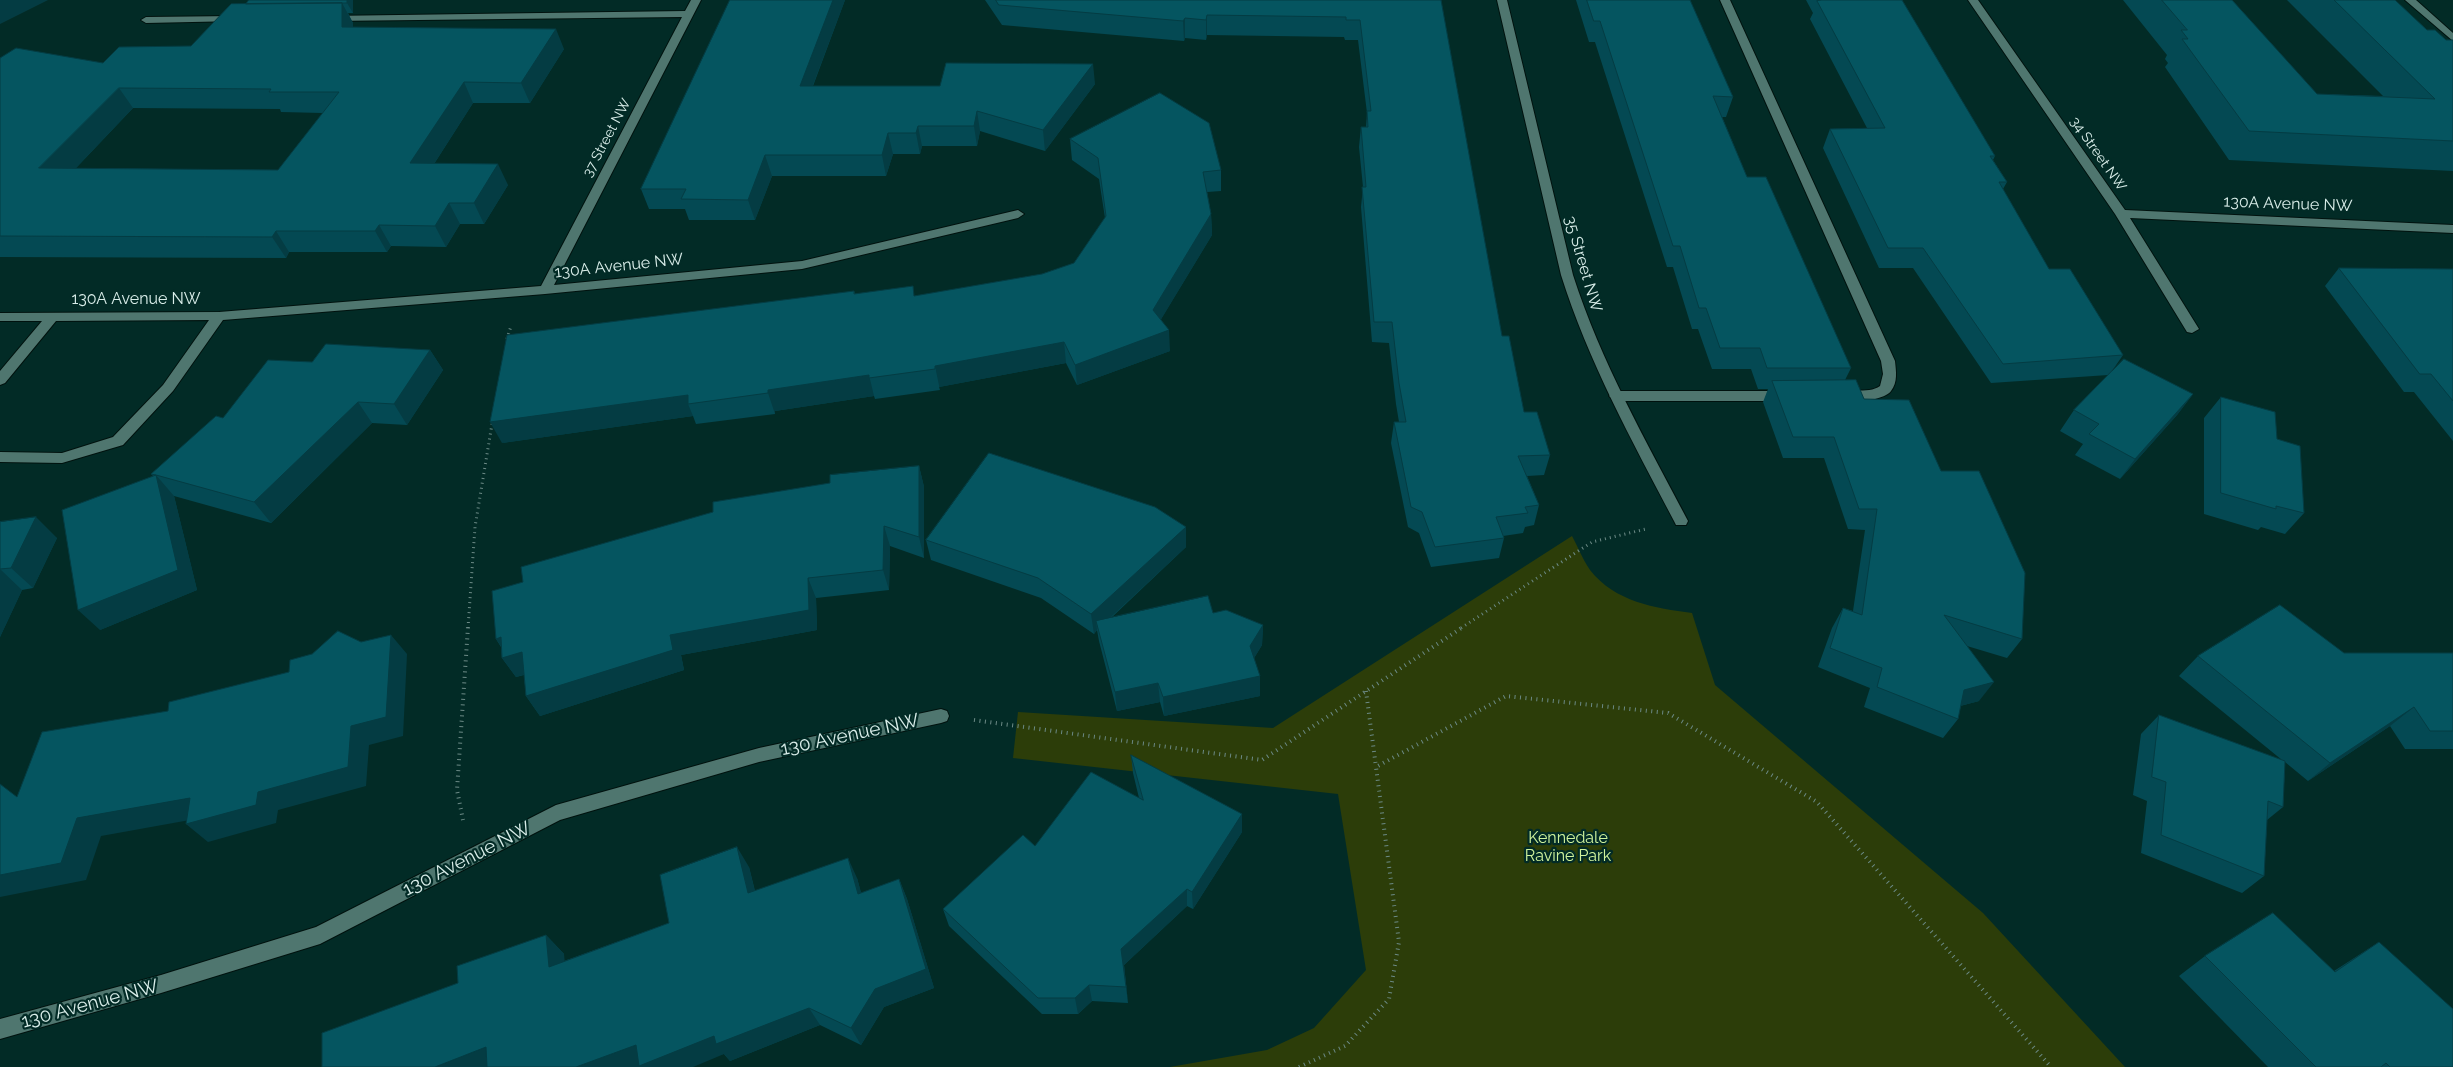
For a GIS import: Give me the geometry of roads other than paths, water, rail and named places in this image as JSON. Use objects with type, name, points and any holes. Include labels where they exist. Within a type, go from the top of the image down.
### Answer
[{"type":"street","name":"37 Street NW","points":[[545,290],[696,0]]},
{"type":"street","name":"35 Street NW","points":[[1502,0],[1508,32],[1567,275],[1580,316],[1616,396],[1681,521]]},
{"type":"street","points":[[1725,0],[1888,360],[1891,375],[1888,389],[1878,396],[1830,396]]},
{"type":"street","name":"34 Street NW","points":[[1973,0],[2121,214],[2192,329]]},
{"type":"street","points":[[2410,0],[2453,38]]},
{"type":"street","points":[[324,18],[689,14]]},
{"type":"street","points":[[146,20],[245,19]]},
{"type":"street","name":"130A Avenue NW","points":[[0,317],[219,316],[545,290],[802,265],[1018,214]]},
{"type":"street","name":"130A Avenue NW","points":[[2121,214],[2453,229]]},
{"type":"street","name":"130A Avenue NW","points":[[0,380],[53,316]]},
{"type":"street","name":"130A Avenue NW","points":[[0,457],[62,458],[118,441],[168,388],[219,316]]},
{"type":"street","points":[[1616,396],[1800,396]]},
{"type":"street","name":"130 Avenue NW","points":[[0,1028],[161,984],[320,935],[556,813],[759,754],[941,716]]},
{"type":"park label","name":"Kennedale Ravine Park","points":[[1568,847]]}]
